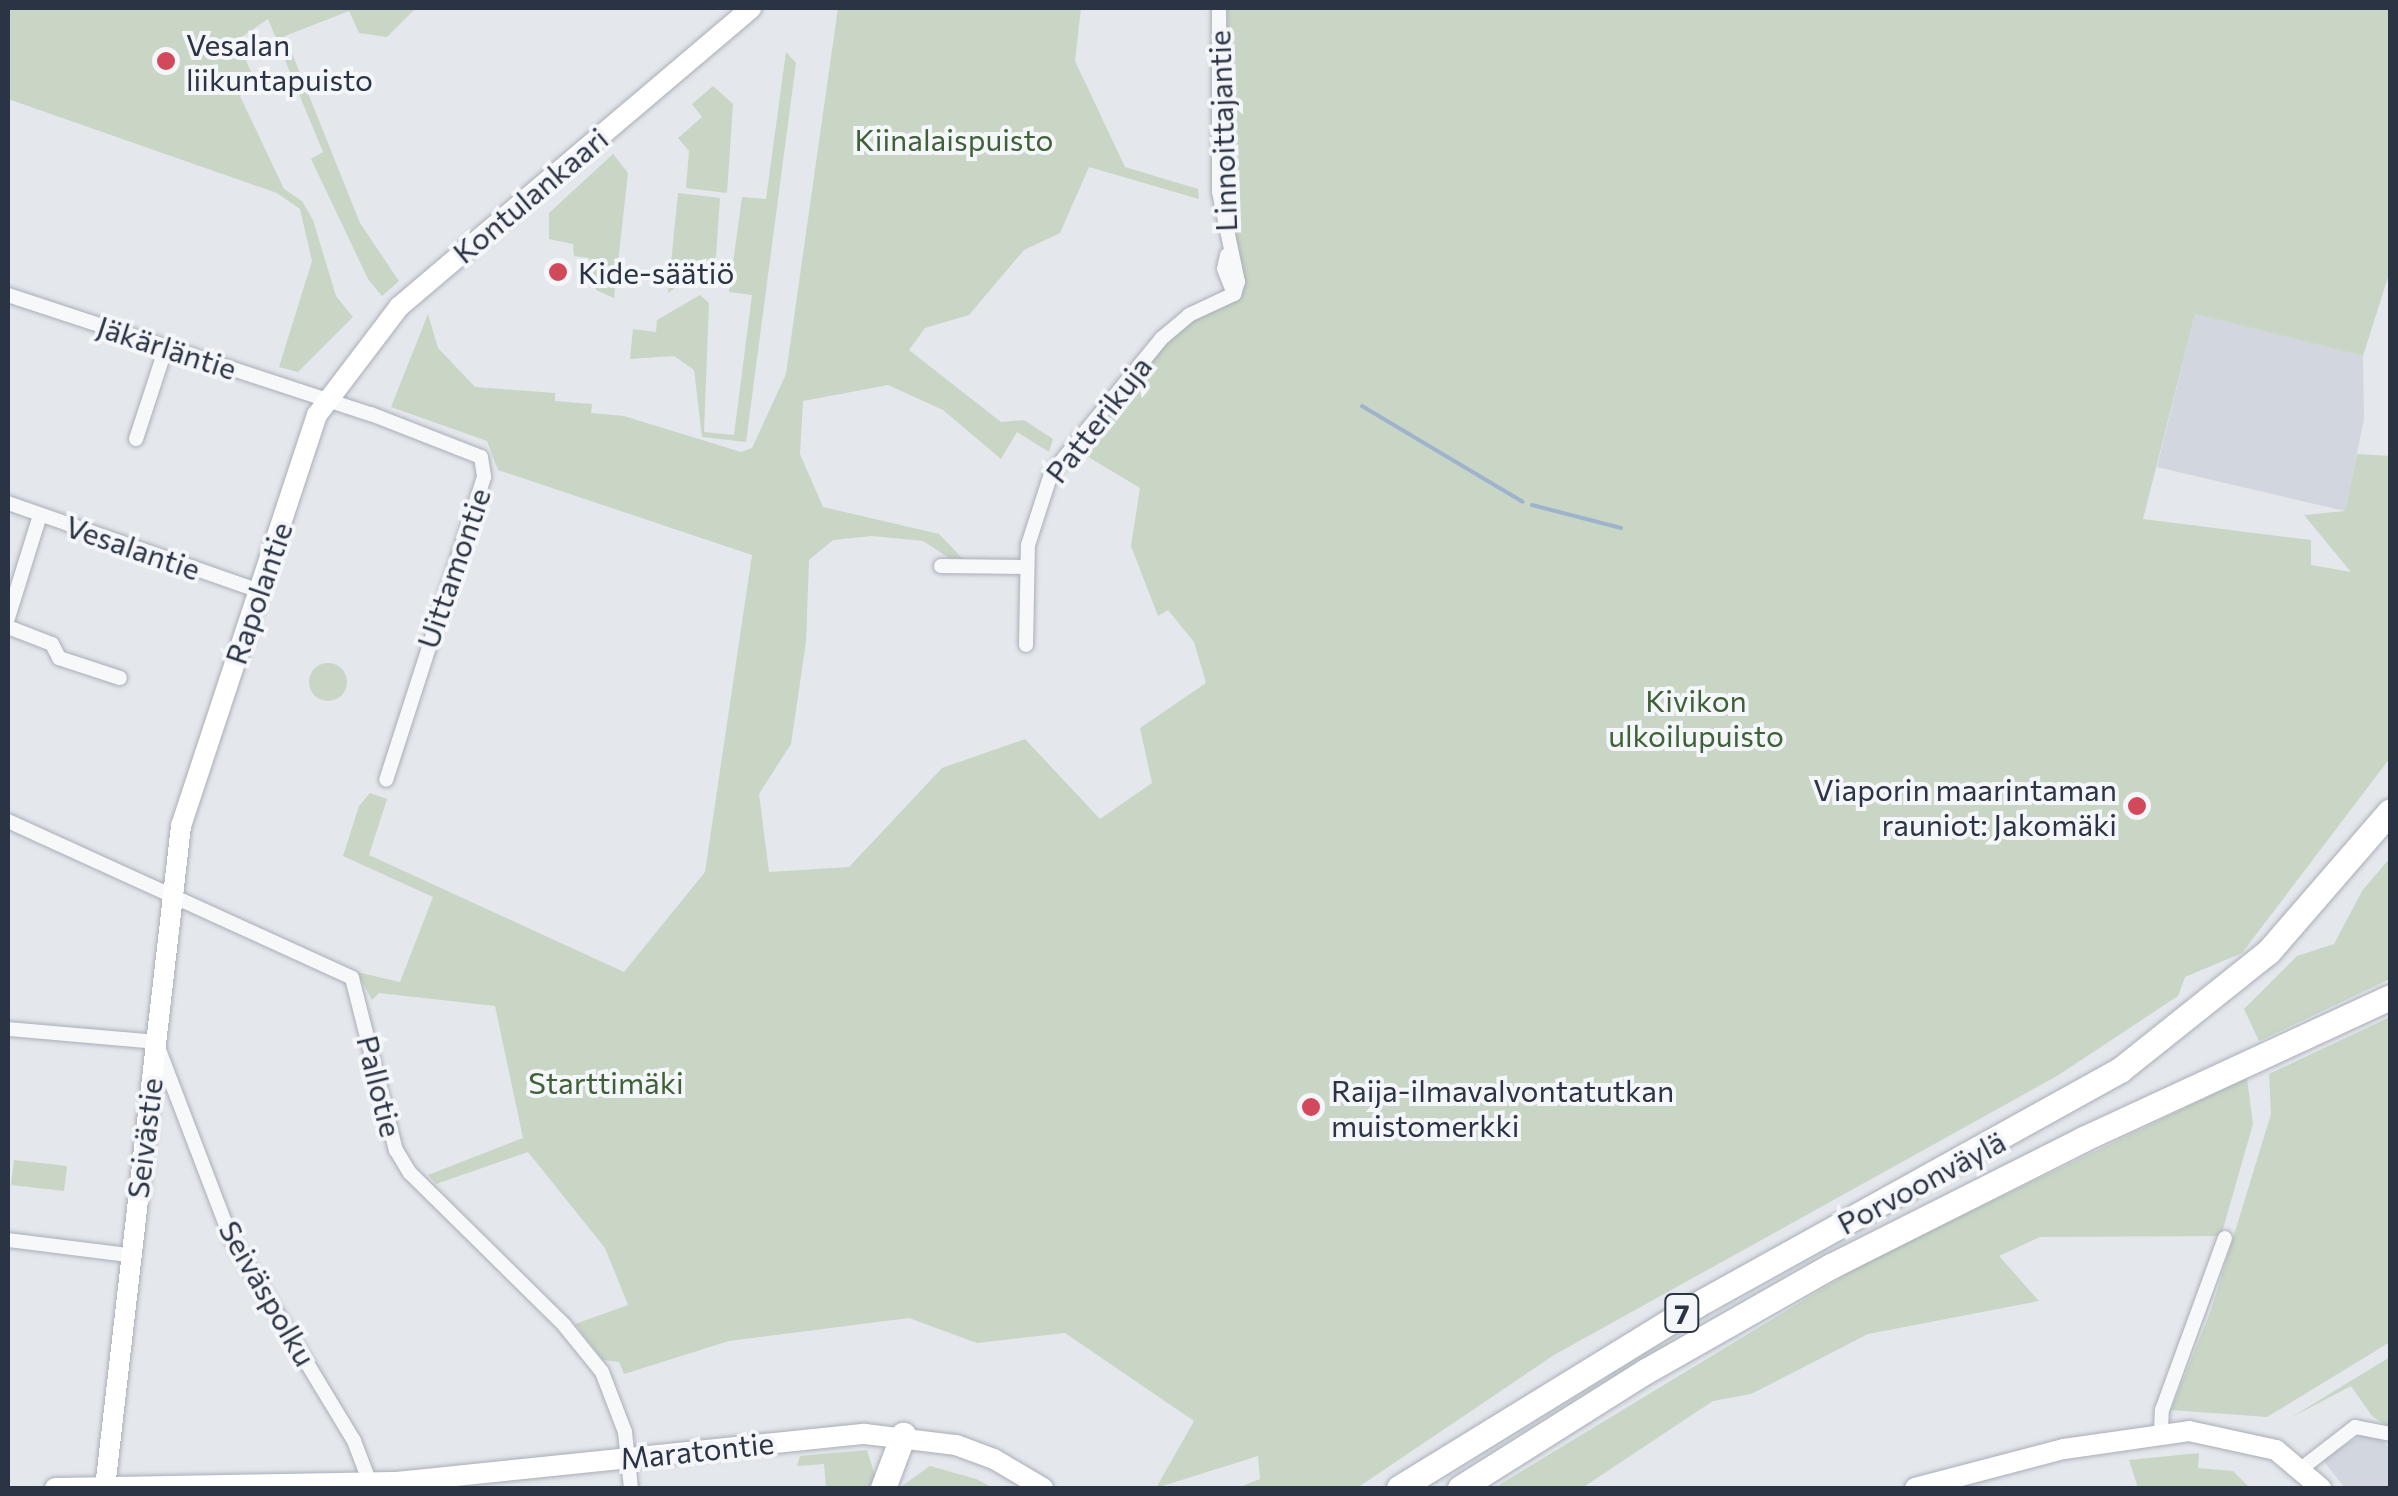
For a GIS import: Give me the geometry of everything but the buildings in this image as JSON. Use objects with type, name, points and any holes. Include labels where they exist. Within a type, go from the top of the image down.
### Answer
[{"type":"highway","name":"Porvoonväylä","points":[[1402,1486],[1696,1305],[2120,1070],[2268,952],[2390,811]]},
{"type":"highway","name":"Porvoonväylä","points":[[1464,1487],[1831,1266],[2083,1139],[2390,997]]},
{"type":"highway","points":[[883,1488],[902,1435]]},
{"type":"main road","name":"Kontulankaari","points":[[326,399],[372,336],[422,286],[751,8]]},
{"type":"main road","name":"Rapolantie","points":[[192,788],[326,399]]},
{"type":"main road","name":"Seivästie","points":[[105,1486],[172,897],[192,788]]},
{"type":"main road","points":[[1916,1488],[2038,1454],[2160,1432],[2240,1438],[2302,1468],[2321,1488]]},
{"type":"main road","name":"Maratontie","points":[[56,1488],[372,1486],[628,1457],[902,1435],[994,1459],[1043,1488]]},
{"type":"street","name":"Linnoittajantie","points":[[1219,8],[1219,192],[1228,255],[1224,268],[1234,295]]},
{"type":"street","name":"Jäkärläntie","points":[[8,294],[326,399]]},
{"type":"street","name":"Patterikuja","points":[[1026,645],[1027,568],[1036,508],[1063,456],[1172,328],[1234,295]]},
{"type":"street","points":[[136,439],[166,346]]},
{"type":"street","name":"Uittamontie","points":[[326,399],[474,451],[485,465],[386,780]]},
{"type":"street","name":"Vesalantie","points":[[8,503],[259,591]]},
{"type":"street","points":[[8,618],[40,515]]},
{"type":"street","points":[[941,566],[1027,568]]},
{"type":"street","points":[[8,627],[52,644],[59,658],[120,678]]},
{"type":"street","name":"Pallotie","points":[[8,820],[352,978],[396,1150],[595,1363],[618,1409],[631,1488]]},
{"type":"street","points":[[8,1029],[156,1042]]},
{"type":"street","name":"Seiväspolku","points":[[156,1042],[230,1236],[354,1441],[372,1486]]},
{"type":"street","points":[[2160,1432],[2224,1238]]},
{"type":"street","points":[[8,1240],[130,1255]]},
{"type":"street","points":[[2302,1468],[2352,1428],[2373,1426],[2390,1434]]},
{"type":"shaded area","points":[[2195,314],[2363,356],[2364,419],[2345,511],[2157,467]]},
{"type":"shaded area","points":[[2364,1434],[2378,1435],[2390,1449],[2390,1488],[2345,1488],[2322,1459]]},
{"type":"green space","points":[[8,8],[416,8],[387,37],[359,33],[349,11],[285,36],[360,223],[399,281],[382,296],[368,279],[311,159],[323,152],[268,19],[237,40],[255,81],[240,96],[284,189],[302,201],[313,220],[336,296],[353,317],[298,372],[279,367],[312,261],[300,209],[277,193],[8,99]]},
{"type":"green space","name":"Kivikon ulkoilupuisto","points":[[838,8],[1081,8],[1075,61],[1125,167],[1198,189],[1199,199],[1089,167],[1060,233],[1024,250],[969,315],[925,328],[909,350],[1001,422],[1024,420],[1053,439],[1049,452],[1017,432],[1001,459],[943,410],[888,385],[803,401],[800,454],[823,507],[939,534],[963,559],[949,558],[923,541],[872,536],[833,540],[809,560],[806,642],[791,744],[759,794],[769,872],[849,867],[942,768],[1025,739],[1100,819],[1152,783],[1140,728],[1206,683],[1194,642],[1168,610],[1158,616],[1131,546],[1140,488],[1075,449],[1168,338],[1194,317],[1242,296],[1231,218],[1227,8],[2390,8],[2390,271],[2363,356],[2195,314],[2143,519],[2311,540],[2311,565],[2351,572],[2304,515],[2345,511],[2357,454],[2390,456],[2390,758],[2242,953],[2185,977],[2178,996],[2057,1076],[1554,1355],[1357,1488],[1237,1488],[1260,1479],[1258,1456],[1156,1488],[1194,1421],[1065,1333],[977,1343],[909,1318],[729,1341],[624,1374],[619,1362],[603,1360],[575,1324],[628,1305],[605,1248],[528,1152],[436,1184],[428,1175],[523,1138],[495,1006],[379,993],[372,1000],[357,972],[400,982],[433,897],[343,856],[359,806],[370,793],[387,799],[369,855],[624,972],[705,872],[752,555],[498,470],[487,441],[391,407],[428,314],[438,348],[475,387],[555,393],[555,401],[592,404],[591,413],[624,416],[741,452],[752,448],[786,374]]},
{"type":"green space","points":[[786,52],[796,63],[746,442],[702,437],[694,370],[674,356],[630,359],[633,329],[656,332],[657,320],[700,295],[709,303],[704,432],[734,435],[752,295],[729,292],[742,197],[766,199]]},
{"type":"green space","points":[[713,86],[733,104],[727,193],[686,188],[689,151],[678,138],[702,117],[692,104]]},
{"type":"green space","points":[[613,154],[628,173],[614,298],[596,290],[589,258],[574,256],[573,244],[549,239],[549,213]]},
{"type":"green space","points":[[678,193],[720,198],[716,257],[668,293]]},
{"type":"green space","points":[[328,663],[341,669],[347,682],[341,695],[328,701],[315,695],[309,682],[315,669]]},
{"type":"green space","points":[[2390,858],[2390,979],[2259,1041],[2244,1009],[2297,956],[2334,944],[2362,891]]},
{"type":"green space","points":[[2390,1017],[2390,1342],[2267,1417],[2171,1410],[2211,1310],[2271,1114],[2269,1074]]},
{"type":"green space","points":[[2247,1078],[2253,1124],[2221,1236],[2040,1237],[1999,1256],[2039,1301],[1868,1334],[1751,1394],[1713,1401],[1582,1488],[1494,1488],[1870,1260]]},
{"type":"green space","points":[[14,1160],[67,1166],[64,1191],[11,1185]]},
{"type":"green space","points":[[2390,1357],[2390,1428],[2372,1416],[2351,1386],[2290,1418]]},
{"type":"green space","points":[[867,1450],[879,1488],[826,1488],[824,1464],[797,1466],[800,1456]]},
{"type":"green space","points":[[2199,1453],[2198,1468],[2233,1471],[2250,1488],[2138,1488],[2129,1460]]},
{"type":"green space","points":[[930,1466],[976,1479],[994,1488],[899,1488]]},
{"type":"waterway","points":[[1362,406],[1523,502]]},
{"type":"waterway","points":[[1532,505],[1621,528]]},
{"type":"place","name":"Vesalan liikuntapuisto","points":[[166,61]]},
{"type":"place","name":"Kide-säätiö","points":[[558,272]]},
{"type":"place","name":"Viaporin maarintaman rauniot: Jakomäki","points":[[2137,806]]},
{"type":"place","name":"Raija-ilmavalvontatutkan muistomerkki","points":[[1311,1107]]},
{"type":"park label","name":"Kiinalaispuisto","points":[[954,139]]},
{"type":"park label","name":"Starttimäki","points":[[606,1082]]}]
